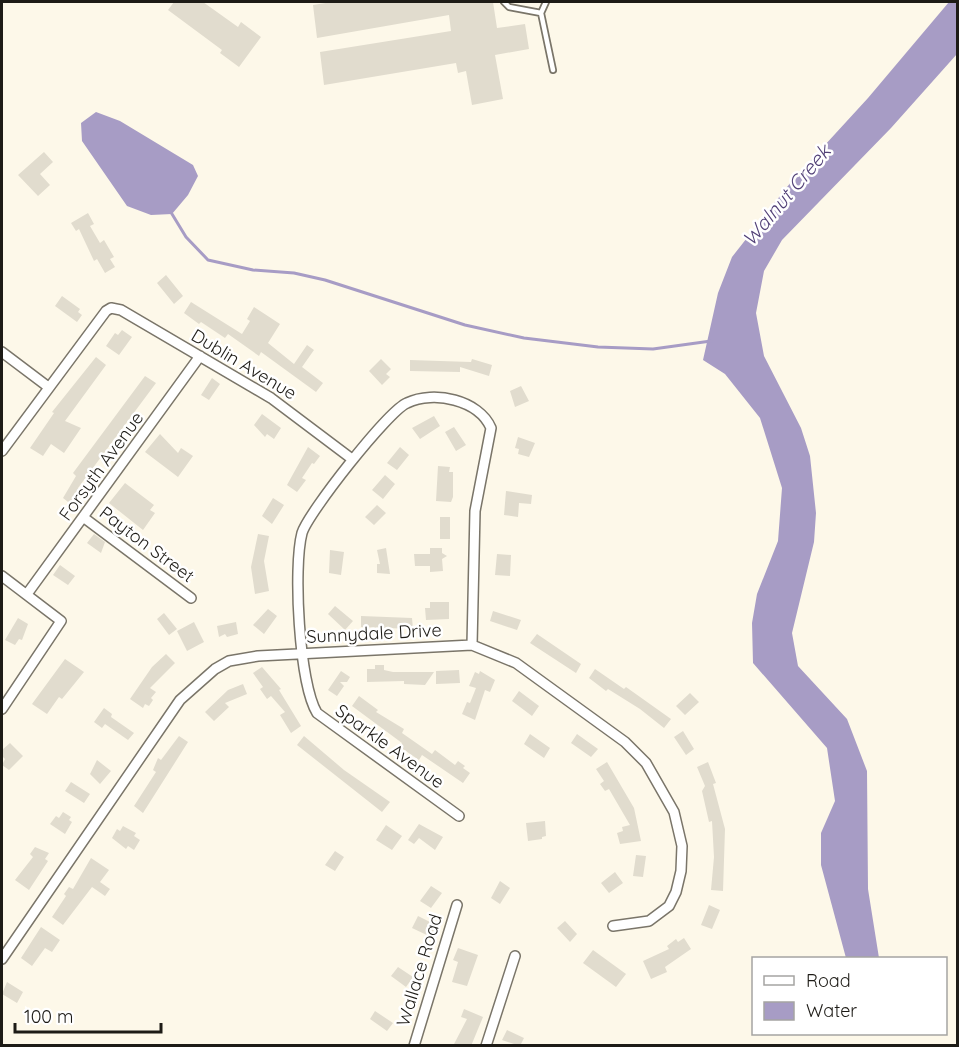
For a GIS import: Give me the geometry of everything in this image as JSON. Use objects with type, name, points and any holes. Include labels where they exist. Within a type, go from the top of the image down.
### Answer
[{"type":"street","name":"Dublin Avenue","points":[[47,386],[106,311],[111,308],[121,310],[272,398],[352,459]]},
{"type":"street","points":[[2,352],[47,386],[2,451]]},
{"type":"street","name":"Forsyth Avenue","points":[[27,594],[200,356]]},
{"type":"street","name":"Sparkle Avenue","points":[[459,816],[317,713],[307,688],[303,652],[297,573],[303,533],[310,514],[346,471],[352,459],[393,413],[407,403],[424,398],[451,399],[463,403],[488,421],[492,428],[475,510],[472,645]]},
{"type":"street","name":"Payton Street","points":[[83,517],[191,598]]},
{"type":"street","points":[[2,576],[61,621],[2,709]]},
{"type":"street","name":"Sunnydale Drive","points":[[2,959],[190,688],[229,661],[303,652],[472,645],[516,663],[607,729],[646,763],[674,812],[682,846],[676,892],[669,906],[649,921],[613,926]]},
{"type":"street","name":"Wallace Road","points":[[414,1046],[457,905]]},
{"type":"street","points":[[486,1046],[515,956]]},
{"type":"lane","points":[[504,2],[508,7],[541,13]]},
{"type":"lane","points":[[546,2],[541,13],[553,70]]},
{"type":"water","name":"Walnut Creek","points":[[949,2],[957,2],[957,54],[891,128],[782,240],[764,271],[756,313],[764,356],[801,428],[810,456],[816,513],[814,542],[792,633],[798,666],[847,719],[867,771],[868,889],[879,957],[846,957],[821,865],[821,833],[835,801],[827,748],[753,663],[752,623],[757,594],[778,541],[782,488],[760,418],[725,374],[703,360],[718,293],[732,257],[791,182],[868,98]]},
{"type":"water","points":[[96,112],[120,121],[193,165],[198,176],[188,195],[172,214],[151,215],[127,206],[82,141],[81,123]]},
{"type":"building","points":[[174,2],[203,2],[238,27],[241,22],[261,37],[239,67],[220,53],[222,50],[168,10]]},
{"type":"building","points":[[332,2],[493,2],[497,28],[525,24],[529,49],[495,55],[503,99],[472,105],[466,71],[458,73],[456,63],[324,85],[320,52],[451,31],[449,15],[317,38],[313,5]]},
{"type":"building","points":[[44,152],[53,162],[40,174],[50,185],[38,196],[18,175]]},
{"type":"building","points":[[88,213],[94,224],[90,226],[100,243],[104,240],[114,257],[110,259],[115,267],[105,273],[97,259],[94,261],[79,229],[76,231],[71,223]]},
{"type":"building","points":[[166,275],[183,296],[174,304],[157,283]]},
{"type":"building","points":[[62,296],[80,309],[78,312],[82,315],[77,322],[55,306]]},
{"type":"building","points":[[191,302],[242,334],[250,321],[247,319],[254,307],[280,324],[268,343],[294,364],[307,345],[314,350],[302,367],[323,383],[316,392],[261,352],[259,356],[228,334],[225,338],[201,322],[199,324],[184,313]]},
{"type":"building","points":[[122,330],[132,337],[119,355],[106,346],[115,333],[118,335]]},
{"type":"building","points":[[96,357],[106,365],[65,421],[81,428],[64,453],[51,444],[43,456],[30,448],[54,413],[52,412]]},
{"type":"building","points":[[381,359],[391,369],[386,374],[390,377],[382,385],[369,371]]},
{"type":"building","points":[[472,359],[492,365],[489,376],[460,367],[460,372],[410,371],[410,360],[471,362]]},
{"type":"building","points":[[145,376],[156,383],[78,488],[83,491],[72,505],[63,498],[76,476],[73,473]]},
{"type":"building","points":[[212,378],[220,384],[209,400],[201,395]]},
{"type":"building","points":[[521,386],[529,401],[515,407],[510,391]]},
{"type":"building","points":[[262,414],[281,428],[274,439],[267,434],[265,437],[254,425]]},
{"type":"building","points":[[434,416],[440,426],[420,439],[412,428]]},
{"type":"building","points":[[454,427],[466,445],[456,451],[445,432]]},
{"type":"building","points":[[160,434],[178,453],[181,448],[193,456],[178,477],[145,452]]},
{"type":"building","points":[[518,437],[535,443],[529,457],[518,454],[519,449],[515,448]]},
{"type":"building","points":[[308,447],[320,456],[302,478],[306,480],[297,492],[287,485]]},
{"type":"building","points":[[400,447],[409,455],[397,470],[387,463]]},
{"type":"building","points":[[438,466],[450,467],[449,472],[453,472],[451,502],[436,501]]},
{"type":"building","points":[[385,475],[395,484],[383,499],[372,490]]},
{"type":"building","points":[[125,483],[154,505],[150,510],[155,513],[143,530],[109,503]]},
{"type":"building","points":[[506,491],[532,495],[531,504],[519,503],[518,517],[504,515]]},
{"type":"building","points":[[273,498],[284,505],[272,524],[262,516]]},
{"type":"building","points":[[377,505],[386,513],[374,525],[365,517]]},
{"type":"building","points":[[440,517],[450,517],[450,539],[440,539]]},
{"type":"building","points":[[94,534],[105,542],[101,553],[87,543]]},
{"type":"building","points":[[258,534],[269,536],[264,561],[269,591],[255,594],[251,567]]},
{"type":"building","points":[[386,548],[390,574],[377,573],[377,564],[380,564],[377,550]]},
{"type":"building","points":[[430,548],[442,548],[442,553],[447,556],[442,559],[443,571],[430,572],[430,566],[415,566],[414,554],[430,554]]},
{"type":"building","points":[[330,550],[344,552],[341,575],[329,573]]},
{"type":"building","points":[[497,554],[511,555],[510,576],[495,575]]},
{"type":"building","points":[[60,565],[75,576],[68,585],[53,575]]},
{"type":"building","points":[[430,602],[449,602],[449,619],[426,620],[425,608],[430,608]]},
{"type":"building","points":[[335,606],[353,621],[345,630],[328,614]]},
{"type":"building","points":[[268,609],[277,616],[264,634],[253,625]]},
{"type":"building","points":[[493,611],[521,620],[517,630],[490,621]]},
{"type":"building","points":[[164,613],[177,629],[169,635],[157,619]]},
{"type":"building","points":[[361,616],[412,618],[413,629],[361,627]]},
{"type":"building","points":[[18,618],[28,624],[22,640],[19,639],[15,645],[5,640]]},
{"type":"building","points":[[194,622],[204,642],[187,651],[177,631]]},
{"type":"building","points":[[236,622],[238,634],[227,637],[225,634],[219,637],[217,626]]},
{"type":"building","points":[[537,634],[581,664],[576,673],[530,643]]},
{"type":"building","points":[[166,654],[175,663],[150,688],[156,692],[149,706],[145,704],[143,708],[130,699],[152,667]]},
{"type":"building","points":[[65,659],[84,672],[62,699],[59,697],[47,714],[32,704]]},
{"type":"building","points":[[375,665],[384,665],[384,670],[393,672],[434,672],[425,685],[404,684],[404,681],[367,682],[367,669],[375,669]]},
{"type":"building","points":[[262,667],[281,689],[279,690],[301,726],[291,733],[280,715],[285,712],[271,696],[267,699],[260,689],[263,687],[253,673]]},
{"type":"building","points":[[595,669],[624,689],[626,687],[671,719],[664,728],[640,709],[608,689],[606,691],[589,678]]},
{"type":"building","points":[[459,670],[460,683],[436,684],[436,671]]},
{"type":"building","points":[[341,671],[350,677],[347,682],[340,682],[344,686],[337,696],[328,690]]},
{"type":"building","points":[[480,671],[495,680],[490,692],[485,690],[475,720],[462,714],[467,702],[470,703],[476,688],[469,686],[475,672],[479,674]]},
{"type":"building","points":[[243,684],[247,694],[225,703],[229,707],[214,721],[205,712],[228,690]]},
{"type":"building","points":[[519,691],[539,706],[532,716],[512,701]]},
{"type":"building","points":[[690,693],[699,702],[685,715],[676,706]]},
{"type":"building","points":[[359,696],[378,710],[376,712],[404,729],[402,733],[432,754],[435,750],[455,765],[458,761],[465,766],[463,768],[470,773],[463,783],[422,755],[419,760],[400,747],[402,743],[352,706]]},
{"type":"building","points":[[104,708],[112,714],[111,717],[134,733],[128,740],[105,724],[102,728],[94,722]]},
{"type":"building","points":[[683,731],[694,749],[686,755],[674,737]]},
{"type":"building","points":[[530,734],[550,748],[544,758],[524,744]]},
{"type":"building","points":[[577,734],[598,749],[591,757],[571,743]]},
{"type":"building","points":[[179,736],[188,742],[143,813],[134,806],[156,772],[153,770],[158,758],[161,760]]},
{"type":"building","points":[[304,736],[344,770],[390,802],[382,812],[297,745]]},
{"type":"building","points":[[10,743],[23,756],[9,770],[2,765],[5,759],[2,756],[2,750]]},
{"type":"building","points":[[97,760],[111,771],[100,784],[90,774]]},
{"type":"building","points":[[607,762],[634,808],[641,841],[620,844],[617,833],[623,831],[622,827],[630,825],[609,789],[605,791],[600,784],[604,781],[596,769]]},
{"type":"building","points":[[708,762],[716,783],[713,784],[725,829],[723,891],[711,890],[714,857],[712,821],[709,822],[702,791],[705,786],[697,767]]},
{"type":"building","points":[[71,782],[90,794],[84,803],[65,791]]},
{"type":"building","points":[[63,812],[71,817],[69,820],[72,822],[65,834],[50,824],[56,816],[59,818]]},
{"type":"building","points":[[545,821],[546,836],[542,839],[528,841],[526,823]]},
{"type":"building","points":[[419,824],[443,837],[435,850],[419,838],[414,844],[408,840]]},
{"type":"building","points":[[386,825],[402,836],[392,850],[376,840]]},
{"type":"building","points":[[123,826],[136,833],[134,836],[140,840],[134,850],[128,846],[126,849],[112,838],[117,829],[120,831]]},
{"type":"building","points":[[35,847],[49,853],[45,859],[48,861],[29,890],[15,880],[33,857],[30,854]]},
{"type":"building","points":[[335,851],[344,857],[335,871],[325,865]]},
{"type":"building","points":[[636,855],[646,856],[643,877],[633,876]]},
{"type":"building","points":[[91,858],[109,870],[100,882],[110,889],[105,896],[92,887],[63,925],[52,917],[66,896],[64,894],[69,887],[73,889]]},
{"type":"building","points":[[615,872],[623,883],[609,893],[601,883]]},
{"type":"building","points":[[500,881],[510,888],[500,904],[491,898]]},
{"type":"building","points":[[431,886],[442,893],[431,908],[420,901]]},
{"type":"building","points":[[709,905],[720,910],[712,929],[701,925]]},
{"type":"building","points":[[418,916],[436,925],[431,937],[412,928]]},
{"type":"building","points":[[565,921],[577,934],[570,942],[557,928]]},
{"type":"building","points":[[41,927],[60,940],[52,952],[45,948],[32,966],[21,958]]},
{"type":"building","points":[[684,938],[691,949],[665,967],[667,972],[651,979],[643,961],[669,949],[667,946],[676,939],[678,942]]},
{"type":"building","points":[[458,948],[478,955],[467,986],[452,982],[458,962],[453,960]]},
{"type":"building","points":[[593,950],[626,974],[616,987],[583,963]]},
{"type":"building","points":[[398,967],[413,977],[406,987],[391,976]]},
{"type":"building","points":[[7,982],[23,992],[17,1003],[2,994]]},
{"type":"building","points":[[464,1009],[483,1017],[471,1046],[453,1046],[467,1019],[461,1017]]},
{"type":"building","points":[[375,1011],[393,1023],[387,1031],[370,1019]]},
{"type":"building","points":[[507,1030],[524,1038],[520,1046],[502,1040]]},
{"type":"waterway","points":[[172,214],[186,237],[208,260],[253,270],[294,273],[325,280],[465,325],[524,338],[598,347],[653,349],[711,341]]}]
